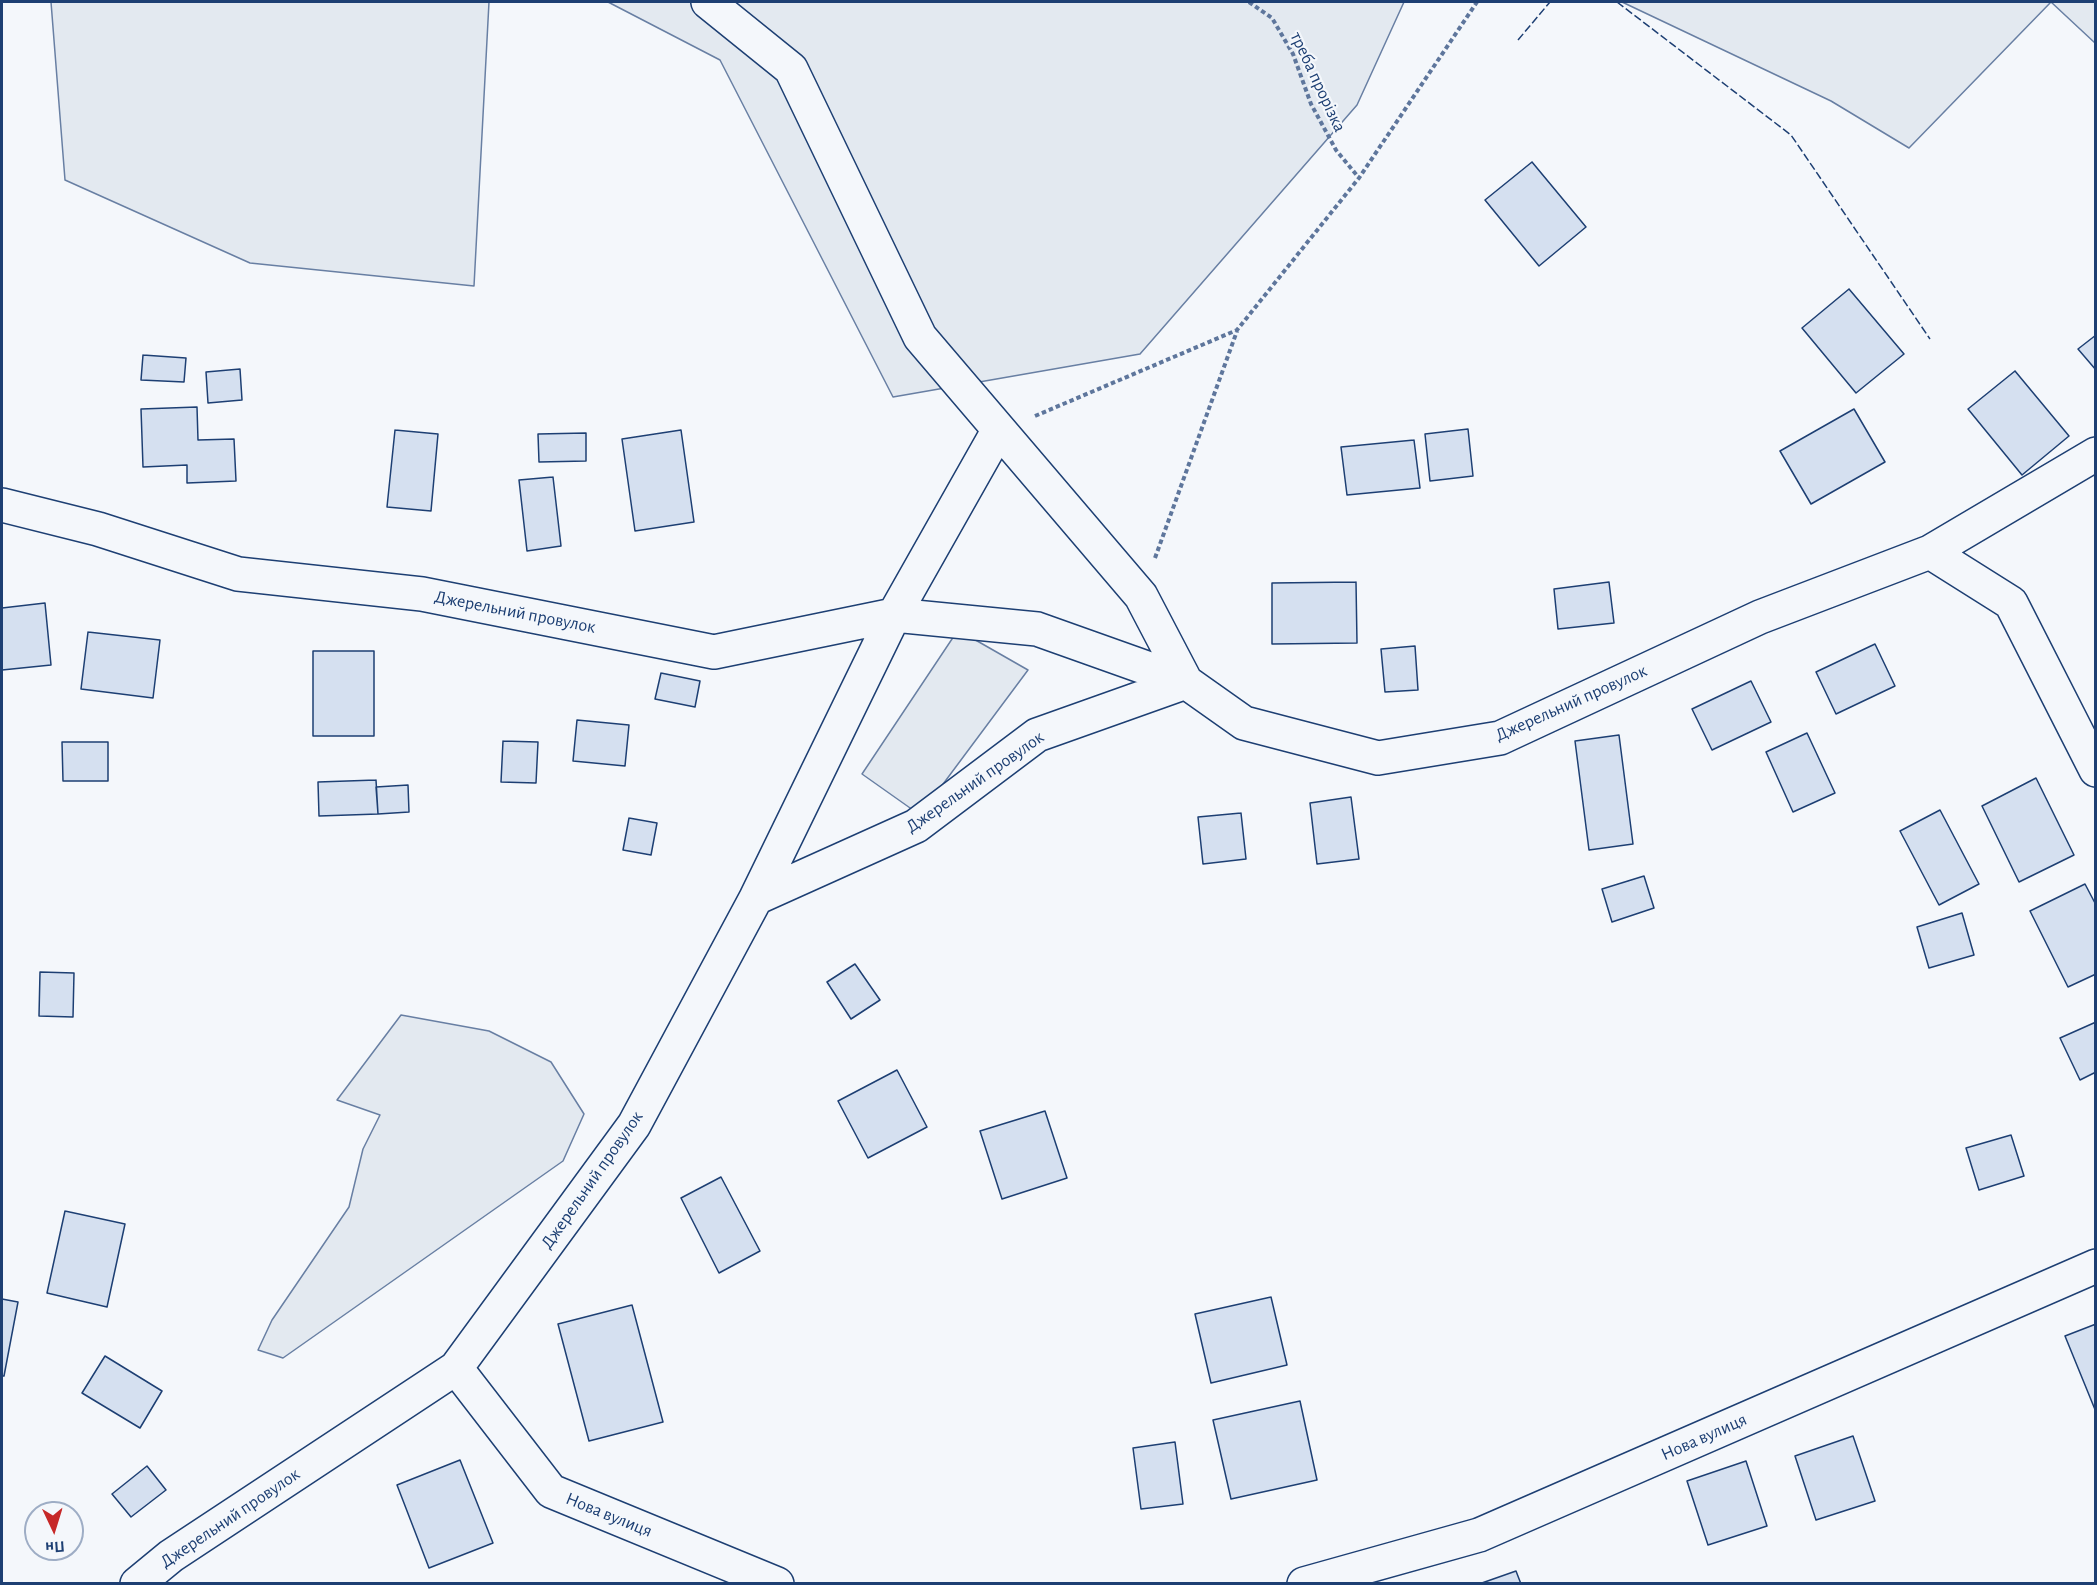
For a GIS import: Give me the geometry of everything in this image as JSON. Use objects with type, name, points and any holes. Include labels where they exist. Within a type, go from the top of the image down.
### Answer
[{"type":"street","points":[[708,2],[791,69],[920,337],[1141,596],[1186,682]]},
{"type":"street","points":[[756,898],[894,615],[998,431]]},
{"type":"street","name":"Джерельний провулок","points":[[2,505],[98,529],[238,574],[422,594],[714,652],[894,615],[1037,629],[1186,682],[1244,723],[1378,758],[1500,738],[1760,617],[1930,552],[2096,454]]},
{"type":"street","points":[[1930,552],[2012,603],[2096,770]]},
{"type":"street","name":"Джерельний провулок","points":[[137,1584],[171,1557],[456,1368],[634,1125],[756,898],[916,826],[1037,735],[1186,682]]},
{"type":"street","name":"Нова вулиця","points":[[1304,1584],[1479,1535],[2096,1266]]},
{"type":"street","name":"Нова вулиця","points":[[456,1368],[551,1491],[777,1584]]},
{"type":"path","name":"треба прорізка","points":[[1249,2],[1272,18],[1293,54],[1311,104],[1336,150],[1359,177]]},
{"type":"path","points":[[1141,596],[1237,330],[1359,177],[1477,2]]},
{"type":"path","points":[[998,431],[1237,330]]},
{"type":"shaded area","points":[[51,2],[489,2],[474,286],[250,263],[65,180]]},
{"type":"shaded area","points":[[608,2],[1404,2],[1357,105],[1140,354],[893,397],[720,60]]},
{"type":"shaded area","points":[[1622,2],[2051,2],[1909,148],[1831,101]]},
{"type":"shaded area","points":[[2051,2],[2095,2],[2095,43]]},
{"type":"shaded area","points":[[958,630],[1028,670],[920,815],[862,774]]},
{"type":"shaded area","points":[[401,1015],[489,1031],[551,1062],[584,1114],[563,1161],[283,1358],[258,1350],[272,1320],[349,1207],[363,1149],[380,1115],[337,1100]]},
{"type":"building","points":[[1532,162],[1586,227],[1539,266],[1485,200]]},
{"type":"building","points":[[1849,289],[1904,354],[1856,393],[1802,328]]},
{"type":"building","points":[[2096,335],[2096,370],[2078,349]]},
{"type":"building","points":[[143,355],[186,358],[184,382],[141,380]]},
{"type":"building","points":[[240,369],[242,400],[208,403],[206,372]]},
{"type":"building","points":[[2015,371],[2069,436],[2022,475],[1968,409]]},
{"type":"building","points":[[197,407],[198,440],[234,439],[236,481],[187,483],[187,465],[143,467],[141,409]]},
{"type":"building","points":[[1854,409],[1885,462],[1811,504],[1780,451]]},
{"type":"building","points":[[1468,429],[1473,476],[1430,481],[1425,434]]},
{"type":"building","points":[[395,430],[438,434],[431,511],[387,507]]},
{"type":"building","points":[[681,430],[694,522],[635,531],[622,439]]},
{"type":"building","points":[[586,433],[586,461],[539,462],[538,434]]},
{"type":"building","points":[[1414,440],[1420,488],[1347,495],[1341,447]]},
{"type":"building","points":[[553,477],[561,546],[527,551],[519,480]]},
{"type":"building","points":[[1356,582],[1357,643],[1272,644],[1272,583]]},
{"type":"building","points":[[1609,582],[1614,623],[1558,629],[1554,589]]},
{"type":"building","points":[[45,603],[51,665],[2,670],[2,608]]},
{"type":"building","points":[[88,632],[160,640],[153,698],[81,689]]},
{"type":"building","points":[[1875,644],[1895,686],[1836,714],[1816,672]]},
{"type":"building","points":[[1415,646],[1418,690],[1385,692],[1381,649]]},
{"type":"building","points":[[313,651],[374,651],[374,736],[313,736]]},
{"type":"building","points":[[661,673],[700,681],[695,707],[655,699]]},
{"type":"building","points":[[1751,681],[1771,722],[1712,750],[1692,709]]},
{"type":"building","points":[[577,720],[629,725],[625,766],[573,761]]},
{"type":"building","points":[[1807,733],[1835,793],[1793,812],[1766,752]]},
{"type":"building","points":[[1619,735],[1633,844],[1589,850],[1575,741]]},
{"type":"building","points":[[503,741],[538,742],[536,783],[501,782]]},
{"type":"building","points":[[62,742],[108,742],[108,781],[63,781]]},
{"type":"building","points":[[2036,778],[2074,855],[2019,882],[1982,806]]},
{"type":"building","points":[[376,780],[378,814],[319,816],[318,782]]},
{"type":"building","points":[[408,785],[409,812],[378,814],[376,787]]},
{"type":"building","points":[[1351,797],[1359,859],[1317,864],[1310,803]]},
{"type":"building","points":[[1940,810],[1979,884],[1939,905],[1900,831]]},
{"type":"building","points":[[1241,813],[1246,859],[1203,864],[1198,817]]},
{"type":"building","points":[[629,818],[657,823],[651,855],[623,850]]},
{"type":"building","points":[[1644,876],[1654,908],[1612,922],[1602,889]]},
{"type":"building","points":[[2085,884],[2096,905],[2096,974],[2068,987],[2030,911]]},
{"type":"building","points":[[1962,913],[1974,955],[1929,968],[1917,927]]},
{"type":"building","points":[[855,964],[880,1000],[851,1019],[827,982]]},
{"type":"building","points":[[40,972],[74,973],[73,1017],[39,1016]]},
{"type":"building","points":[[2096,1022],[2096,1072],[2080,1080],[2060,1038]]},
{"type":"building","points":[[897,1070],[927,1127],[868,1158],[838,1101]]},
{"type":"building","points":[[1045,1111],[1067,1178],[1002,1199],[980,1131]]},
{"type":"building","points":[[2011,1135],[2024,1176],[1979,1190],[1966,1148]]},
{"type":"building","points":[[721,1177],[760,1251],[719,1273],[681,1198]]},
{"type":"building","points":[[65,1211],[125,1224],[107,1307],[47,1293]]},
{"type":"building","points":[[1271,1297],[1287,1365],[1211,1383],[1195,1314]]},
{"type":"building","points":[[2,1299],[18,1302],[4,1376],[2,1376]]},
{"type":"building","points":[[632,1305],[663,1422],[589,1441],[558,1324]]},
{"type":"building","points":[[2096,1324],[2096,1412],[2065,1336]]},
{"type":"building","points":[[105,1356],[162,1391],[140,1428],[82,1393]]},
{"type":"building","points":[[1300,1401],[1317,1480],[1231,1499],[1213,1420]]},
{"type":"building","points":[[1853,1436],[1875,1501],[1816,1520],[1795,1456]]},
{"type":"building","points":[[1175,1442],[1183,1504],[1141,1509],[1133,1448]]},
{"type":"building","points":[[460,1460],[493,1543],[429,1568],[397,1485]]},
{"type":"building","points":[[1746,1461],[1767,1526],[1708,1545],[1687,1481]]},
{"type":"building","points":[[147,1466],[166,1490],[131,1517],[112,1494]]},
{"type":"building","points":[[1516,1571],[1521,1584],[1479,1584]]},
{"type":"fence","points":[[1518,40],[1550,2]]},
{"type":"fence","points":[[1617,2],[1791,135],[1930,339]]}]
